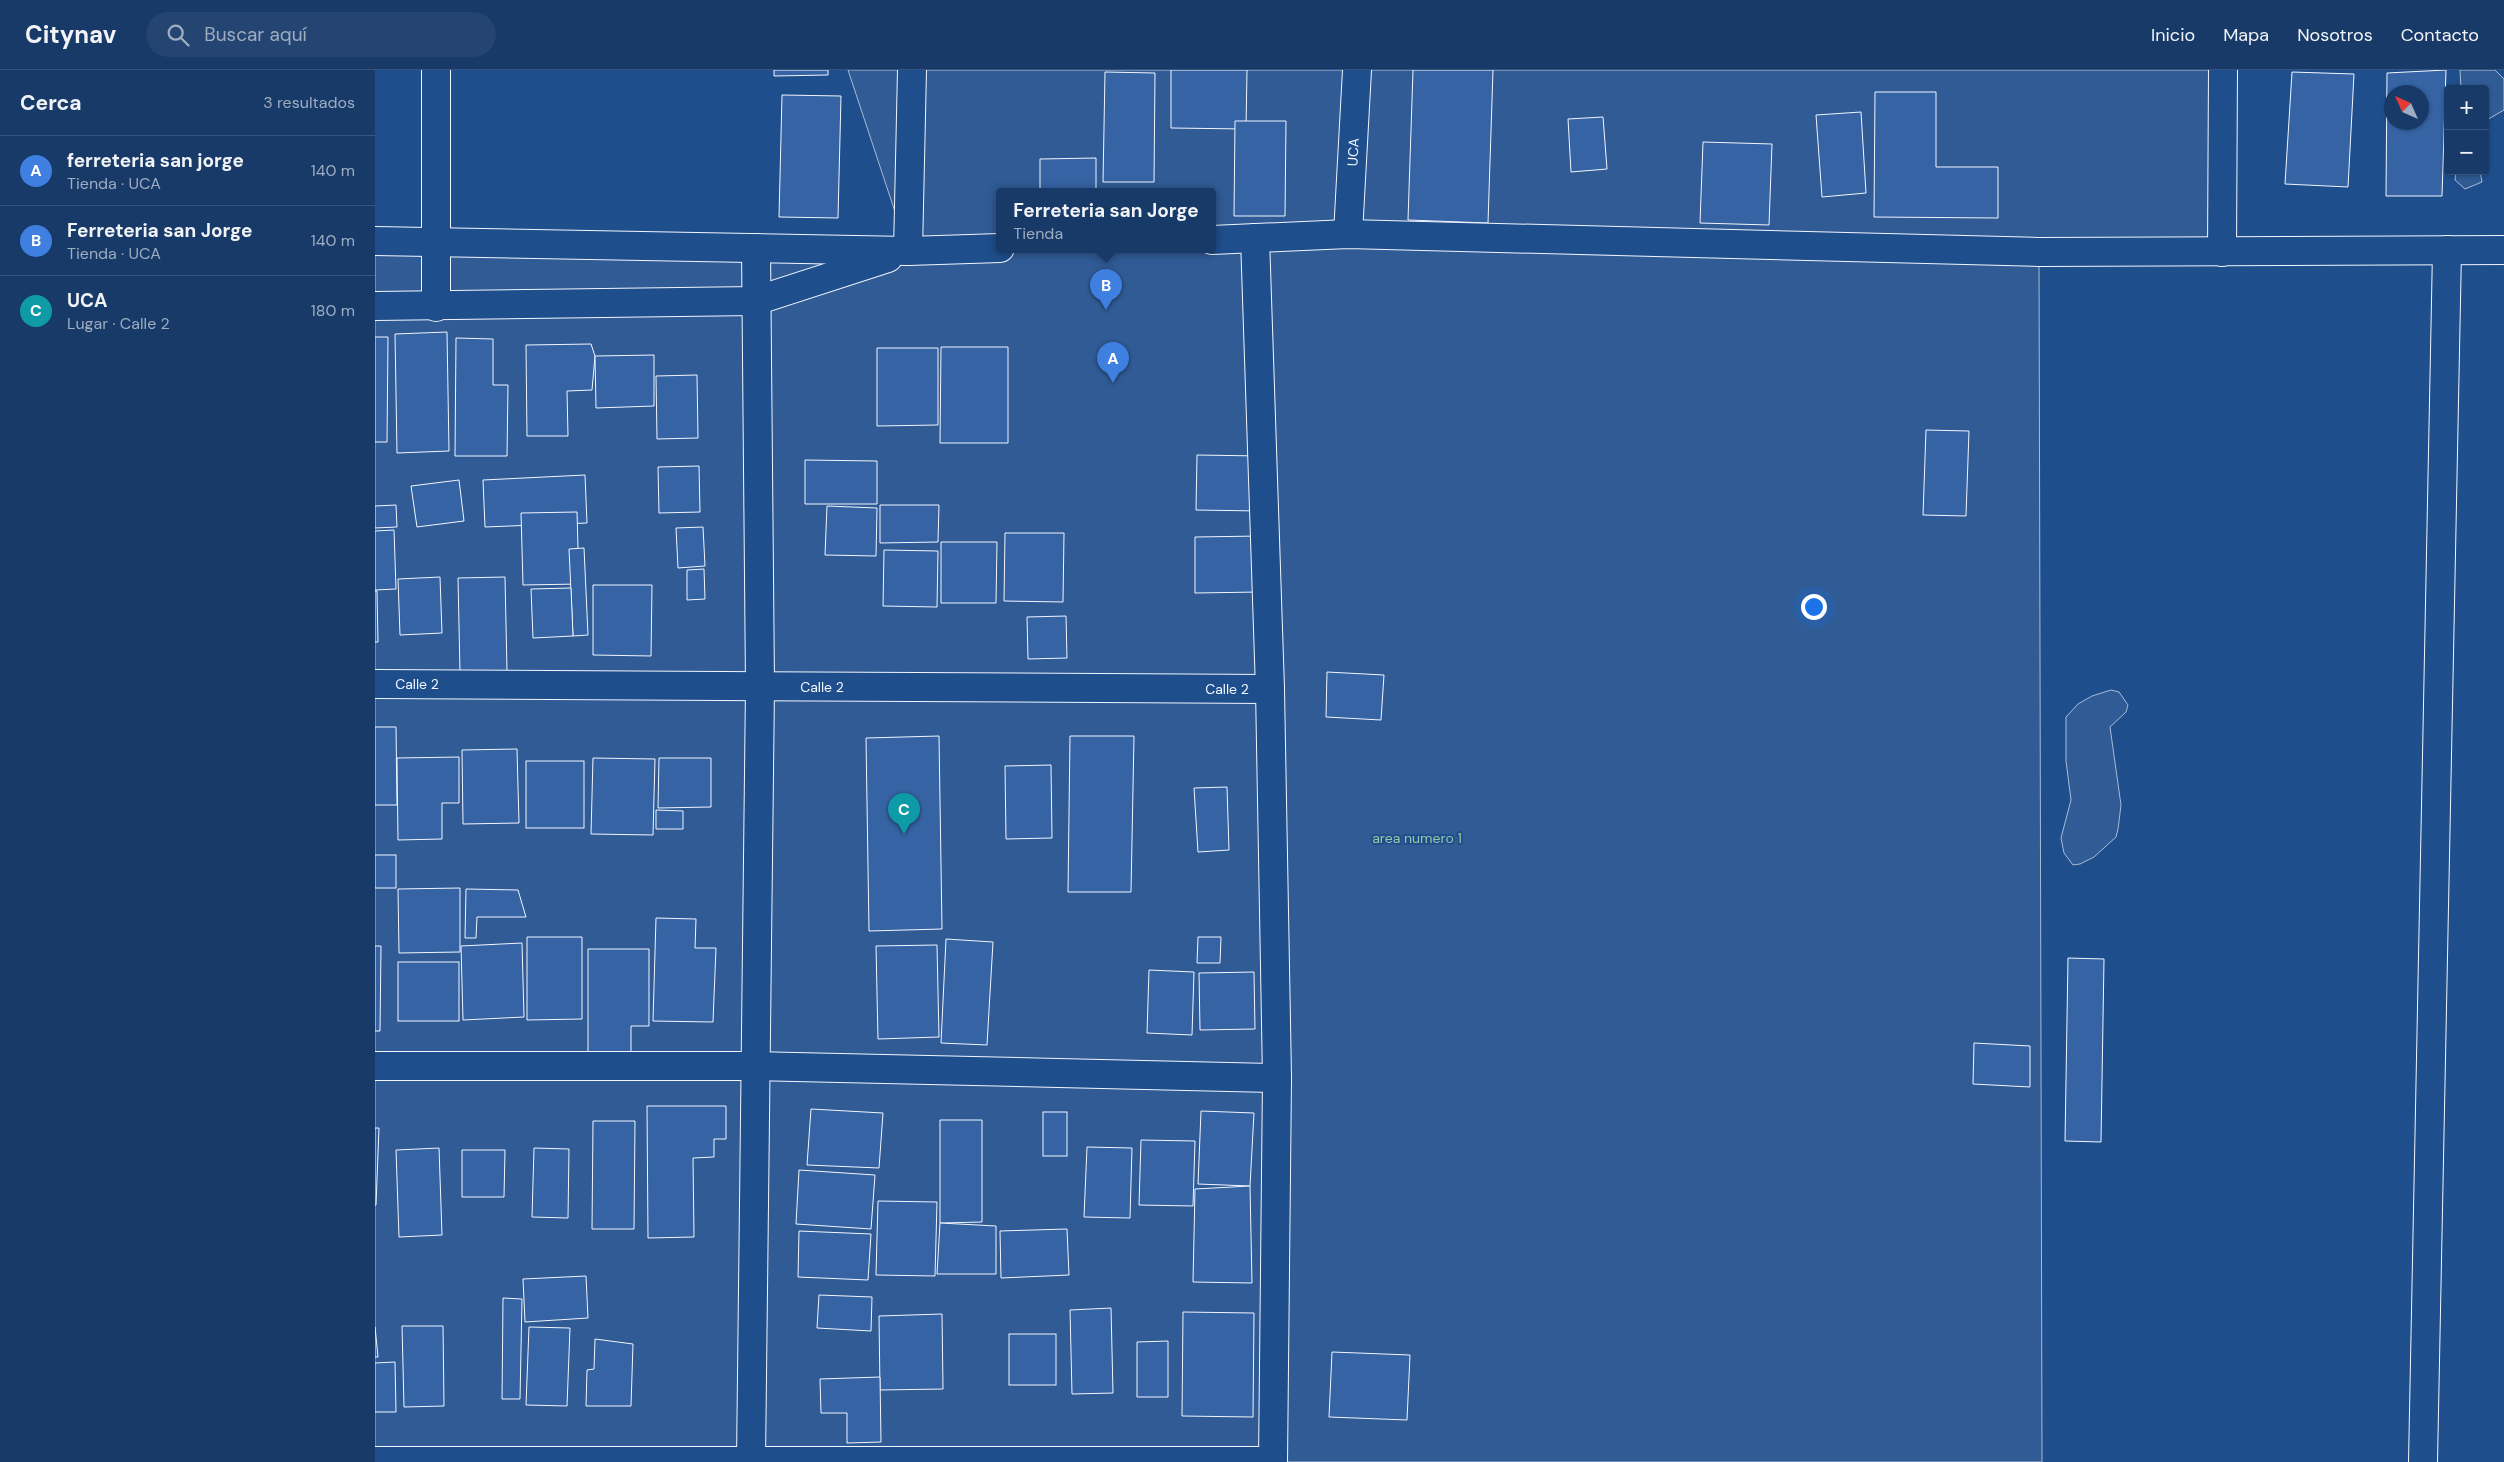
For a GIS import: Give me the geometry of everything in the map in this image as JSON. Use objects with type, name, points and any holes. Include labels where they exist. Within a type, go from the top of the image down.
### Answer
[{"type":"street","points":[[436,70],[436,307]]},
{"type":"street","points":[[908,251],[912,70]]},
{"type":"street","name":"UCA","points":[[1348,234],[1357,70]]},
{"type":"street","points":[[2222,252],[2223,70]]},
{"type":"street","points":[[1216,240],[1348,234],[2039,252],[2504,250]]},
{"type":"street","points":[[375,1461],[1273,1462],[1277,1078],[1270,690],[1255,238]]},
{"type":"street","points":[[375,241],[908,251],[996,248]]},
{"type":"street","points":[[751,1462],[760,686],[756,248]]},
{"type":"street","points":[[2423,1462],[2447,250]]},
{"type":"street","points":[[375,306],[436,307],[755,301],[908,251]]},
{"type":"street","name":"Calle 2","points":[[375,684],[1270,690]]},
{"type":"street","points":[[375,1066],[756,1066],[1277,1078]]},
{"type":"shaded area","name":"area numero 1","points":[[848,70],[2223,70],[2222,252],[2039,252],[2042,1462],[375,1462],[375,247],[908,251]]},
{"type":"shaded area","points":[[2460,70],[2495,70],[2504,79],[2504,110],[2489,119],[2489,85],[2461,85]]},
{"type":"shaded area","points":[[2456,175],[2481,175],[2482,182],[2465,189],[2455,180]]},
{"type":"shaded area","points":[[2111,690],[2119,692],[2128,705],[2126,712],[2110,727],[2121,805],[2118,829],[2116,837],[2094,857],[2080,864],[2073,865],[2064,853],[2061,838],[2071,800],[2066,761],[2066,717],[2078,704],[2092,696]]},
{"type":"building","points":[[774,70],[828,70],[828,75],[774,76]]},
{"type":"building","points":[[1171,70],[1247,70],[1246,129],[1171,128]]},
{"type":"building","points":[[1413,70],[1493,70],[1488,223],[1408,220]]},
{"type":"building","points":[[2446,70],[2446,85],[2444,85],[2442,196],[2386,196],[2387,130],[2429,130],[2429,85],[2387,85],[2387,73]]},
{"type":"building","points":[[1105,72],[1155,73],[1154,182],[1103,182]]},
{"type":"building","points":[[2292,72],[2354,74],[2348,187],[2285,184]]},
{"type":"building","points":[[1875,92],[1936,92],[1936,167],[1998,167],[1998,218],[1874,217]]},
{"type":"building","points":[[782,95],[841,96],[838,218],[779,217]]},
{"type":"building","points":[[1861,112],[1866,193],[1822,197],[1816,115]]},
{"type":"building","points":[[1603,117],[1607,169],[1571,172],[1568,119]]},
{"type":"building","points":[[1235,121],[1286,121],[1285,216],[1234,216]]},
{"type":"building","points":[[1703,142],[1772,144],[1769,225],[1700,223]]},
{"type":"building","points":[[1096,158],[1096,188],[1040,188],[1040,159]]},
{"type":"building","points":[[447,332],[449,451],[397,453],[395,334]]},
{"type":"building","points":[[375,337],[388,337],[387,442],[375,442]]},
{"type":"building","points":[[456,338],[493,339],[493,385],[508,385],[507,456],[455,456]]},
{"type":"building","points":[[591,344],[595,356],[592,390],[567,391],[568,436],[527,436],[526,345]]},
{"type":"building","points":[[941,347],[1008,347],[1008,443],[940,443]]},
{"type":"building","points":[[877,348],[938,348],[938,425],[877,426]]},
{"type":"building","points":[[654,355],[654,406],[596,408],[595,356]]},
{"type":"building","points":[[697,375],[698,438],[657,439],[656,376]]},
{"type":"building","points":[[1926,430],[1969,431],[1966,516],[1923,515]]},
{"type":"building","points":[[1197,455],[1261,456],[1260,511],[1196,510]]},
{"type":"building","points":[[805,460],[877,461],[877,504],[805,504]]},
{"type":"building","points":[[699,466],[700,512],[659,513],[658,467]]},
{"type":"building","points":[[585,475],[587,523],[485,527],[483,480]]},
{"type":"building","points":[[459,480],[464,521],[417,527],[411,486]]},
{"type":"building","points":[[396,505],[397,527],[375,528],[375,506]]},
{"type":"building","points":[[880,505],[939,505],[938,542],[880,543]]},
{"type":"building","points":[[827,506],[877,508],[876,556],[825,555]]},
{"type":"building","points":[[577,512],[579,584],[523,585],[521,513]]},
{"type":"building","points":[[703,527],[705,566],[678,568],[676,528]]},
{"type":"building","points":[[394,530],[396,589],[375,590],[375,531]]},
{"type":"building","points":[[1005,533],[1064,533],[1063,602],[1004,601]]},
{"type":"building","points":[[1259,536],[1259,592],[1195,593],[1195,537]]},
{"type":"building","points":[[941,542],[997,542],[996,603],[941,603]]},
{"type":"building","points":[[584,548],[588,635],[573,636],[569,549]]},
{"type":"building","points":[[884,550],[938,551],[937,607],[883,606]]},
{"type":"building","points":[[704,569],[705,599],[687,600],[687,570]]},
{"type":"building","points":[[440,577],[442,633],[400,635],[398,579]]},
{"type":"building","points":[[505,577],[507,671],[460,673],[458,578]]},
{"type":"building","points":[[593,585],[652,585],[651,656],[593,655]]},
{"type":"building","points":[[571,588],[573,636],[533,638],[531,589]]},
{"type":"building","points":[[375,591],[377,591],[378,642],[375,642]]},
{"type":"building","points":[[1066,616],[1067,658],[1028,659],[1027,617]]},
{"type":"building","points":[[1327,672],[1384,675],[1381,720],[1326,717]]},
{"type":"building","points":[[375,727],[396,727],[397,805],[375,805]]},
{"type":"building","points":[[939,736],[942,929],[869,931],[866,738]]},
{"type":"building","points":[[1070,736],[1134,736],[1131,892],[1068,892]]},
{"type":"building","points":[[517,749],[519,823],[463,824],[462,750]]},
{"type":"building","points":[[459,757],[459,803],[442,803],[442,839],[398,840],[397,758]]},
{"type":"building","points":[[593,758],[655,759],[653,835],[591,834]]},
{"type":"building","points":[[659,758],[711,758],[711,807],[658,808]]},
{"type":"building","points":[[526,761],[584,761],[584,828],[526,828]]},
{"type":"building","points":[[1051,765],[1052,838],[1006,839],[1005,766]]},
{"type":"building","points":[[1227,787],[1229,850],[1198,852],[1194,788]]},
{"type":"building","points":[[656,810],[683,811],[683,829],[656,829]]},
{"type":"building","points":[[375,855],[396,855],[396,888],[375,888]]},
{"type":"building","points":[[460,888],[460,952],[399,953],[398,889]]},
{"type":"building","points":[[466,889],[518,890],[526,917],[477,917],[476,938],[465,938]]},
{"type":"building","points":[[656,918],[696,919],[695,948],[716,948],[713,1022],[653,1021]]},
{"type":"building","points":[[527,937],[582,937],[582,1019],[527,1020]]},
{"type":"building","points":[[1198,937],[1221,937],[1220,963],[1197,963]]},
{"type":"building","points":[[946,939],[993,942],[987,1045],[941,1043]]},
{"type":"building","points":[[522,943],[524,1017],[463,1020],[461,946]]},
{"type":"building","points":[[937,945],[939,1037],[878,1039],[876,946]]},
{"type":"building","points":[[375,946],[381,946],[380,1031],[375,1031]]},
{"type":"building","points":[[588,949],[649,949],[649,1026],[631,1026],[631,1052],[588,1053]]},
{"type":"building","points":[[2068,958],[2104,959],[2101,1142],[2065,1141]]},
{"type":"building","points":[[398,962],[459,962],[459,1021],[398,1021]]},
{"type":"building","points":[[1149,970],[1194,972],[1192,1035],[1147,1033]]},
{"type":"building","points":[[1254,972],[1255,1029],[1200,1030],[1199,973]]},
{"type":"building","points":[[1974,1043],[2030,1046],[2030,1087],[1973,1084]]},
{"type":"building","points":[[647,1106],[726,1106],[726,1139],[714,1139],[714,1157],[693,1158],[694,1237],[648,1238]]},
{"type":"building","points":[[811,1109],[883,1113],[879,1168],[807,1165]]},
{"type":"building","points":[[1201,1111],[1254,1113],[1250,1186],[1198,1184]]},
{"type":"building","points":[[1043,1112],[1067,1112],[1067,1156],[1043,1156]]},
{"type":"building","points":[[940,1120],[982,1120],[982,1222],[940,1223]]},
{"type":"building","points":[[593,1121],[635,1121],[634,1229],[592,1229]]},
{"type":"building","points":[[375,1128],[379,1128],[376,1205],[375,1205]]},
{"type":"building","points":[[1141,1140],[1195,1141],[1193,1206],[1139,1205]]},
{"type":"building","points":[[1087,1147],[1132,1148],[1130,1218],[1084,1217]]},
{"type":"building","points":[[439,1148],[442,1235],[399,1237],[396,1150]]},
{"type":"building","points":[[534,1148],[569,1149],[568,1218],[532,1217]]},
{"type":"building","points":[[462,1150],[505,1150],[504,1197],[462,1197]]},
{"type":"building","points":[[799,1170],[875,1175],[871,1229],[796,1224]]},
{"type":"building","points":[[1250,1186],[1252,1283],[1193,1282],[1195,1189]]},
{"type":"building","points":[[878,1201],[937,1202],[935,1276],[876,1275]]},
{"type":"building","points":[[940,1223],[996,1226],[996,1274],[937,1274]]},
{"type":"building","points":[[1067,1229],[1069,1275],[1001,1278],[1000,1231]]},
{"type":"building","points":[[799,1231],[871,1234],[868,1280],[798,1277]]},
{"type":"building","points":[[586,1276],[588,1318],[525,1322],[523,1279]]},
{"type":"building","points":[[819,1295],[872,1297],[871,1331],[817,1328]]},
{"type":"building","points":[[503,1298],[522,1299],[520,1399],[502,1399]]},
{"type":"building","points":[[1111,1308],[1113,1393],[1072,1394],[1070,1310]]},
{"type":"building","points":[[1183,1312],[1254,1313],[1253,1417],[1182,1416]]},
{"type":"building","points":[[942,1314],[943,1389],[880,1390],[879,1316]]},
{"type":"building","points":[[402,1326],[443,1326],[444,1406],[404,1407]]},
{"type":"building","points":[[375,1327],[378,1357],[375,1357]]},
{"type":"building","points":[[529,1327],[570,1328],[567,1406],[526,1405]]},
{"type":"building","points":[[1009,1334],[1056,1334],[1056,1385],[1009,1385]]},
{"type":"building","points":[[595,1339],[633,1344],[631,1406],[586,1406],[587,1370],[594,1369]]},
{"type":"building","points":[[1168,1341],[1168,1397],[1137,1397],[1137,1342]]},
{"type":"building","points":[[1332,1352],[1410,1355],[1407,1420],[1329,1417]]},
{"type":"building","points":[[395,1362],[396,1412],[375,1412],[375,1363]]},
{"type":"building","points":[[880,1377],[881,1442],[847,1443],[847,1413],[821,1413],[820,1379]]},
{"type":"place","name":"Ferreteria san Jorge","points":[[1106,310]]},
{"type":"place","name":"ferreteria san jorge","points":[[1113,383]]},
{"type":"place","name":"UCA","points":[[904,834]]}]
